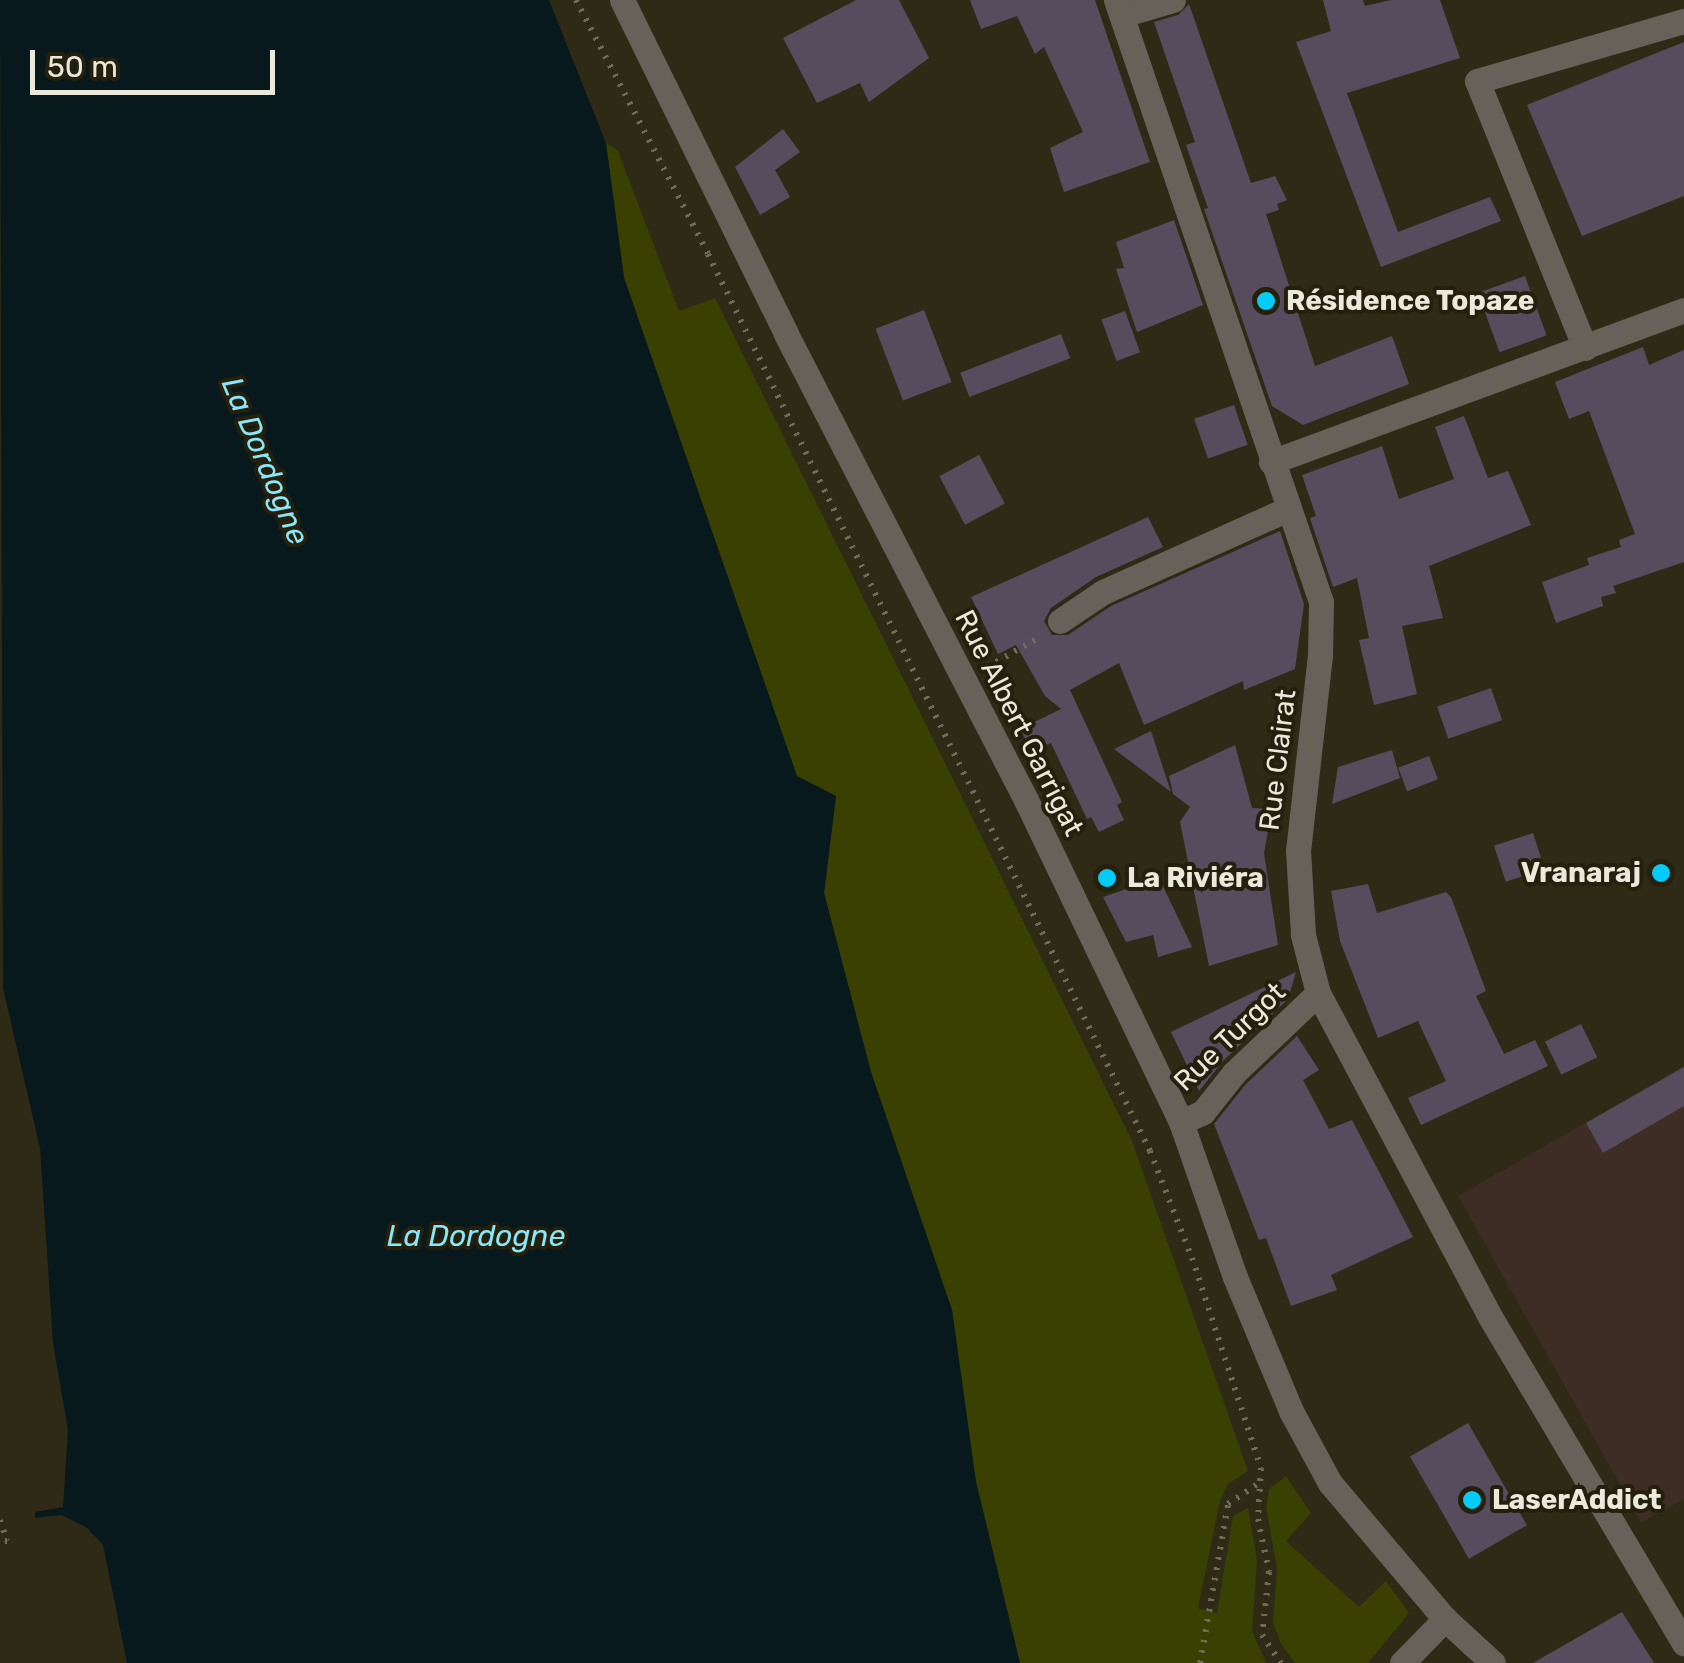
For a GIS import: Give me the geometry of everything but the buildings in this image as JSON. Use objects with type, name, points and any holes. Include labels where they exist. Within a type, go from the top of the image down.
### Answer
[{"type":"street","name":"Rue Albert Garrigat","points":[[622,0],[786,334],[965,681],[1181,1122],[1235,1277],[1291,1411],[1330,1483],[1445,1619],[1493,1663]]},
{"type":"street","points":[[1119,8],[1173,0]]},
{"type":"street","name":"Rue Clairat","points":[[1119,8],[1321,602],[1320,655],[1298,850],[1303,935],[1318,992],[1489,1315],[1684,1644]]},
{"type":"street","points":[[1585,348],[1477,81],[1684,21]]},
{"type":"street","points":[[1271,462],[1684,310]]},
{"type":"street","points":[[1060,621],[1103,592],[1288,508]]},
{"type":"street","name":"Rue Turgot","points":[[1181,1122],[1203,1112],[1234,1073],[1318,992]]},
{"type":"street","points":[[1402,1663],[1445,1619]]},
{"type":"path","points":[[576,0],[708,254],[1150,1151],[1192,1258],[1261,1468],[1258,1519],[1269,1572],[1262,1634],[1281,1663]]},
{"type":"path","points":[[965,681],[1057,627],[1060,621]]},
{"type":"path","points":[[1200,1663],[1228,1504],[1260,1482]]},
{"type":"path","points":[[0,1520],[7,1540],[0,1541]]},
{"type":"shaded area","points":[[1684,1066],[1684,1499],[1641,1522],[1458,1196]]},
{"type":"green space","points":[[606,143],[618,151],[679,311],[715,298],[1132,1141],[1248,1471],[1228,1484],[1220,1501],[1198,1608],[1217,1613],[1233,1516],[1248,1508],[1257,1560],[1252,1631],[1266,1663],[1020,1663],[976,1482],[952,1310],[871,1072],[824,893],[836,796],[797,777],[624,277]]},
{"type":"green space","points":[[1286,1476],[1311,1513],[1286,1541],[1359,1607],[1386,1581],[1409,1613],[1368,1663],[1295,1663],[1281,1644],[1273,1622],[1277,1569],[1266,1507],[1269,1489]]},
{"type":"water","name":"La Dordogne","points":[[0,0],[549,0],[606,143],[624,278],[797,776],[836,796],[824,893],[871,1072],[952,1310],[976,1482],[1020,1663],[127,1663],[103,1545],[87,1528],[62,1515],[35,1518],[35,1512],[63,1507],[68,1430],[53,1343],[40,1148],[3,988]]},
{"type":"place","name":"Résidence Topaze","points":[[1266,301]]},
{"type":"place","name":"Vranaraj","points":[[1661,873]]},
{"type":"place","name":"La Riviéra","points":[[1107,878]]},
{"type":"place","name":"LaserAddict","points":[[1472,1500]]}]
